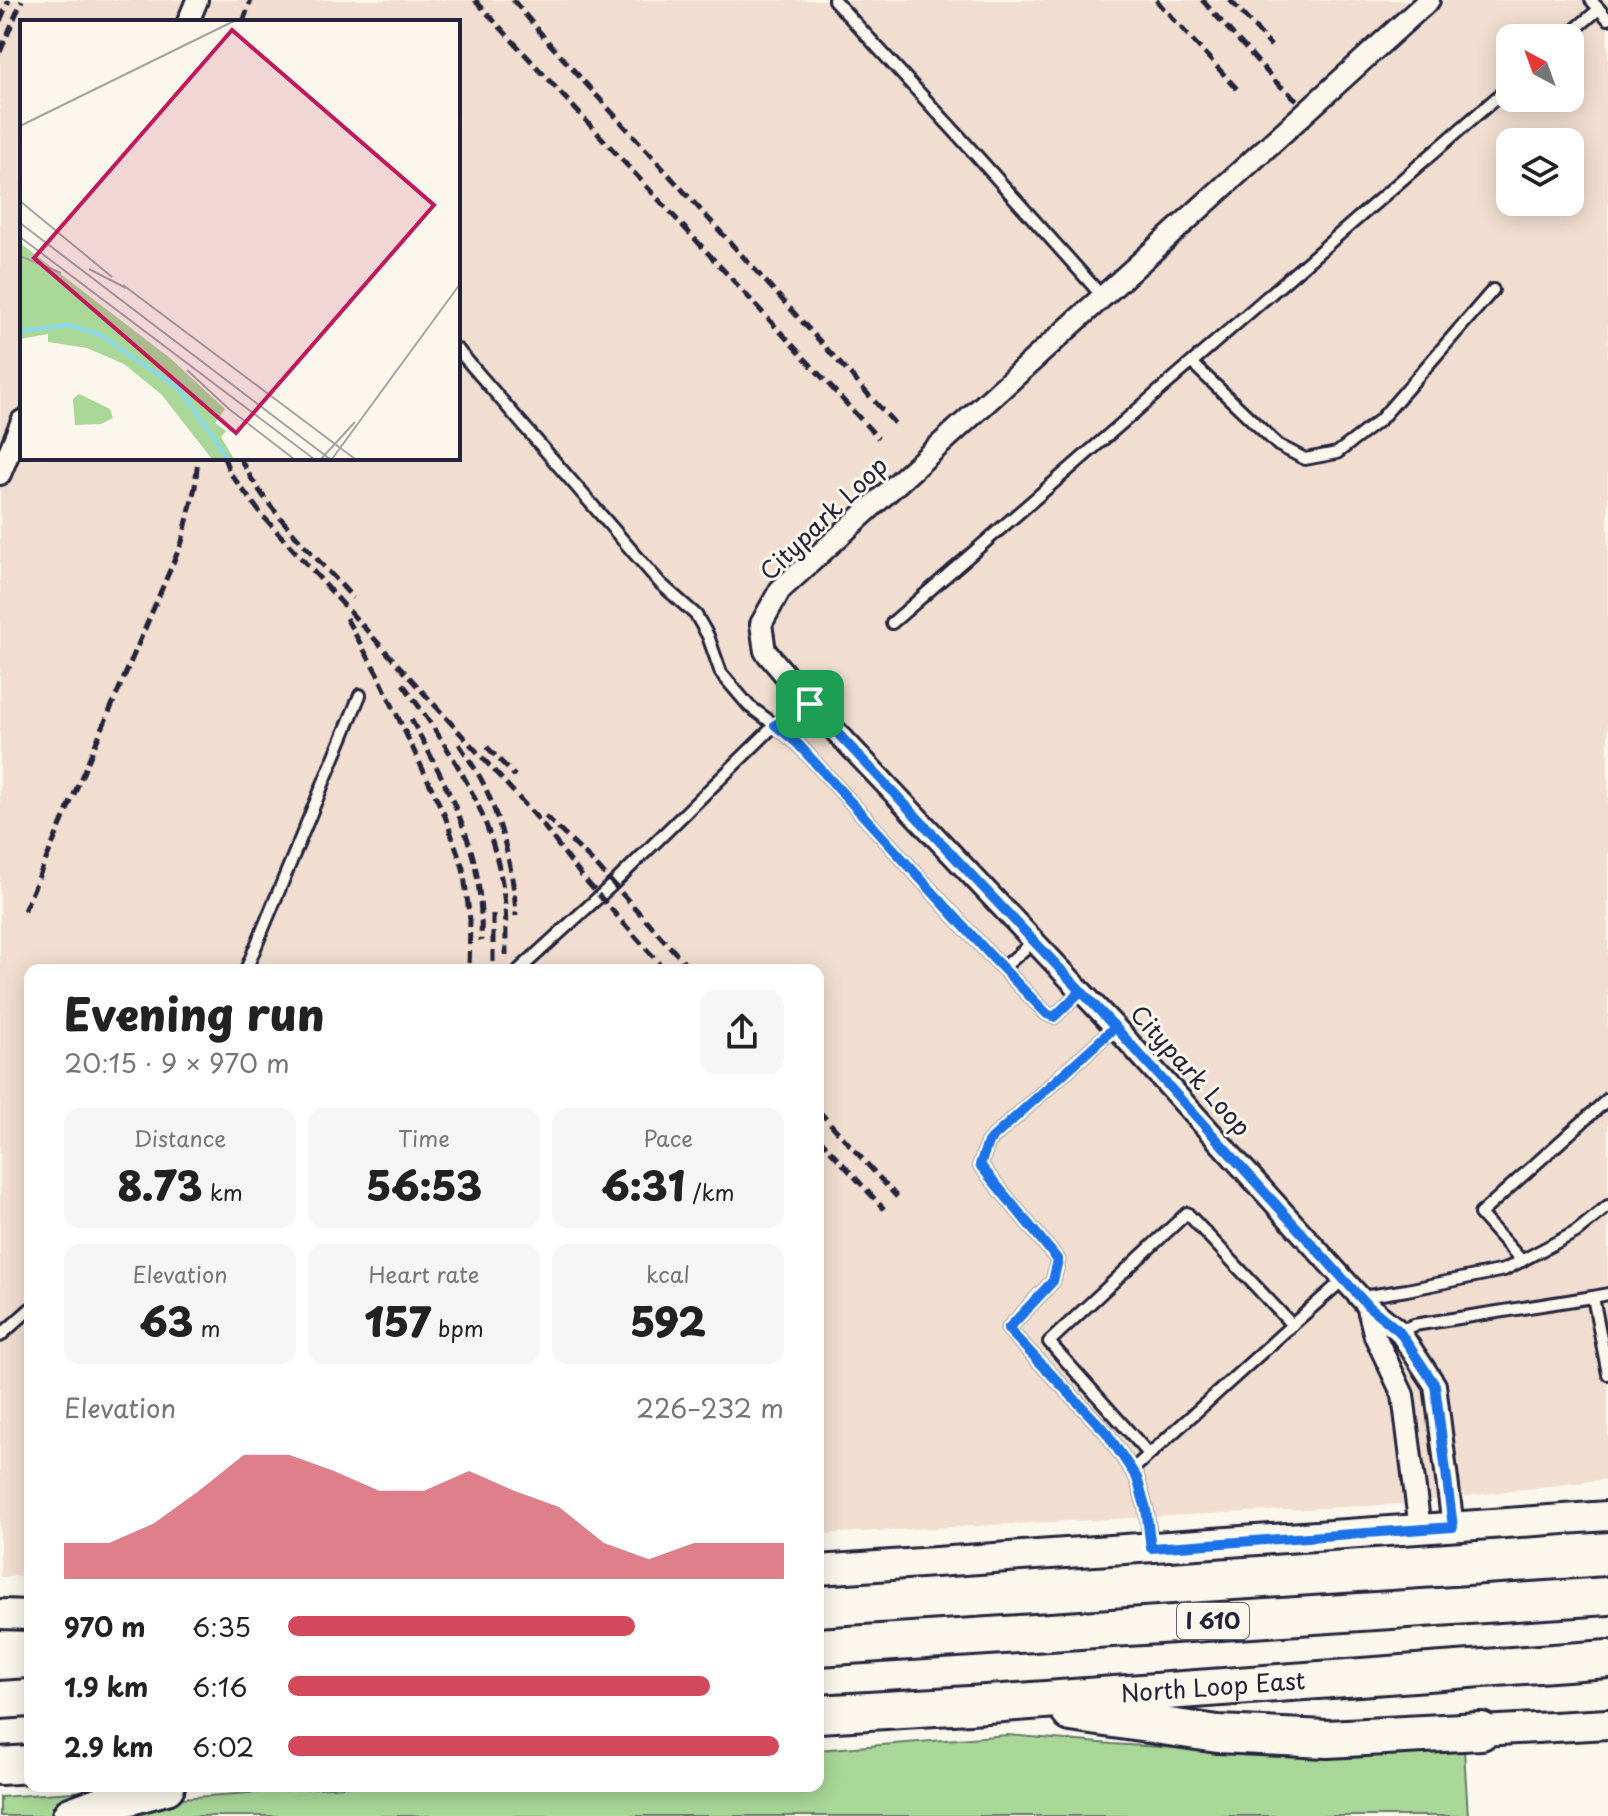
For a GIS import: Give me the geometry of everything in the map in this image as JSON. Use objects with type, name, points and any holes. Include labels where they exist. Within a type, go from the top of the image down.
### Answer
[{"type":"highway","name":"I 610","points":[[824,1647],[1608,1596]]},
{"type":"highway","name":"North Loop East","points":[[824,1714],[1608,1659]]},
{"type":"highway","points":[[0,1700],[24,1698]]},
{"type":"highway","points":[[1003,1703],[1218,1734],[1327,1739],[1481,1731]]},
{"type":"highway","points":[[0,1766],[24,1764]]},
{"type":"highway","points":[[71,1816],[145,1792]]},
{"type":"main road","points":[[824,1570],[1608,1516]]},
{"type":"main road","points":[[0,1614],[24,1615]]},
{"type":"main road","points":[[1481,1731],[1608,1724]]},
{"type":"street","points":[[189,20],[197,0]]},
{"type":"street","name":"Citypark Loop","points":[[1429,0],[780,590],[761,624],[765,651],[810,704],[1115,1027],[1364,1301],[1399,1331],[1435,1385],[1453,1527]]},
{"type":"street","points":[[0,474],[20,426]]},
{"type":"street","name":"Citypark Loop","points":[[1364,1301],[1375,1336],[1403,1395],[1420,1529]]},
{"type":"lane","points":[[834,0],[1102,296]]},
{"type":"lane","points":[[1577,24],[1595,4],[1608,19]]},
{"type":"lane","points":[[892,623],[1496,98]]},
{"type":"lane","points":[[1192,363],[1278,445],[1305,459],[1337,453],[1380,420],[1493,290]]},
{"type":"lane","points":[[460,352],[660,583],[696,615],[708,636],[721,673],[749,706],[797,743],[1047,1014],[1054,1017],[1081,991]]},
{"type":"lane","points":[[248,964],[360,695]]},
{"type":"lane","points":[[526,964],[613,884],[775,725],[810,704]]},
{"type":"lane","points":[[1003,968],[1034,941]]},
{"type":"lane","points":[[1115,1027],[988,1142],[980,1165],[1058,1260],[1053,1281],[1008,1329],[1106,1432],[1132,1470],[1146,1509],[1151,1548]]},
{"type":"lane","points":[[1522,1261],[1480,1214],[1608,1099]]},
{"type":"lane","points":[[1364,1301],[1504,1270],[1576,1232],[1608,1206]]},
{"type":"lane","points":[[1149,1454],[1049,1342],[1187,1213],[1292,1325]]},
{"type":"lane","points":[[1132,1470],[1344,1279]]},
{"type":"lane","points":[[1399,1331],[1414,1325],[1608,1294]]},
{"type":"lane","points":[[1593,1297],[1608,1374]]},
{"type":"lane","points":[[0,1336],[24,1314]]},
{"type":"shaded area","points":[[0,0],[1608,0],[1608,1479],[1402,1504],[824,1534],[824,964],[24,964],[24,1575],[0,1577]]},
{"type":"green space","points":[[1008,1735],[1301,1756],[1464,1750],[1468,1816],[0,1816],[0,1797],[73,1792],[144,1792],[168,1799],[263,1792],[824,1792],[824,1750]]},
{"type":"railway","points":[[0,21],[9,0]]},
{"type":"railway","points":[[0,52],[22,0]]},
{"type":"railway","points":[[244,20],[251,0]]},
{"type":"railway","points":[[475,0],[878,438]]},
{"type":"railway","points":[[513,0],[896,425]]},
{"type":"railway","points":[[1156,0],[1238,90]]},
{"type":"railway","points":[[1202,0],[1277,83],[1297,100]]},
{"type":"railway","points":[[1230,0],[1271,46]]},
{"type":"railway","points":[[24,911],[182,542],[198,460]]},
{"type":"railway","points":[[225,460],[230,473],[262,515],[539,820],[580,874],[660,964]]},
{"type":"railway","points":[[241,460],[277,513],[353,598]]},
{"type":"railway","points":[[346,618],[377,673],[445,816],[463,868],[470,920],[469,964]]},
{"type":"railway","points":[[403,684],[455,761],[482,814],[500,873],[505,905],[506,955]]},
{"type":"railway","points":[[411,719],[447,788],[469,843],[479,891],[481,941]]},
{"type":"railway","points":[[459,744],[482,781],[497,818],[510,867],[516,916]]},
{"type":"railway","points":[[487,747],[515,776]]},
{"type":"railway","points":[[545,816],[596,865],[686,964]]},
{"type":"railway","points":[[493,914],[493,964]]},
{"type":"railway","points":[[824,1117],[897,1197]]},
{"type":"railway","points":[[824,1144],[884,1209]]},
{"type":"route","points":[[810,704],[775,725],[797,743],[1047,1014],[1054,1017],[1081,991],[1115,1027],[1367,1305],[1399,1331],[1435,1385],[1453,1527],[1151,1548],[1146,1509],[1137,1478],[1106,1432],[1008,1329],[1053,1281],[1058,1260],[980,1165],[988,1142],[1115,1027],[810,704]]}]
